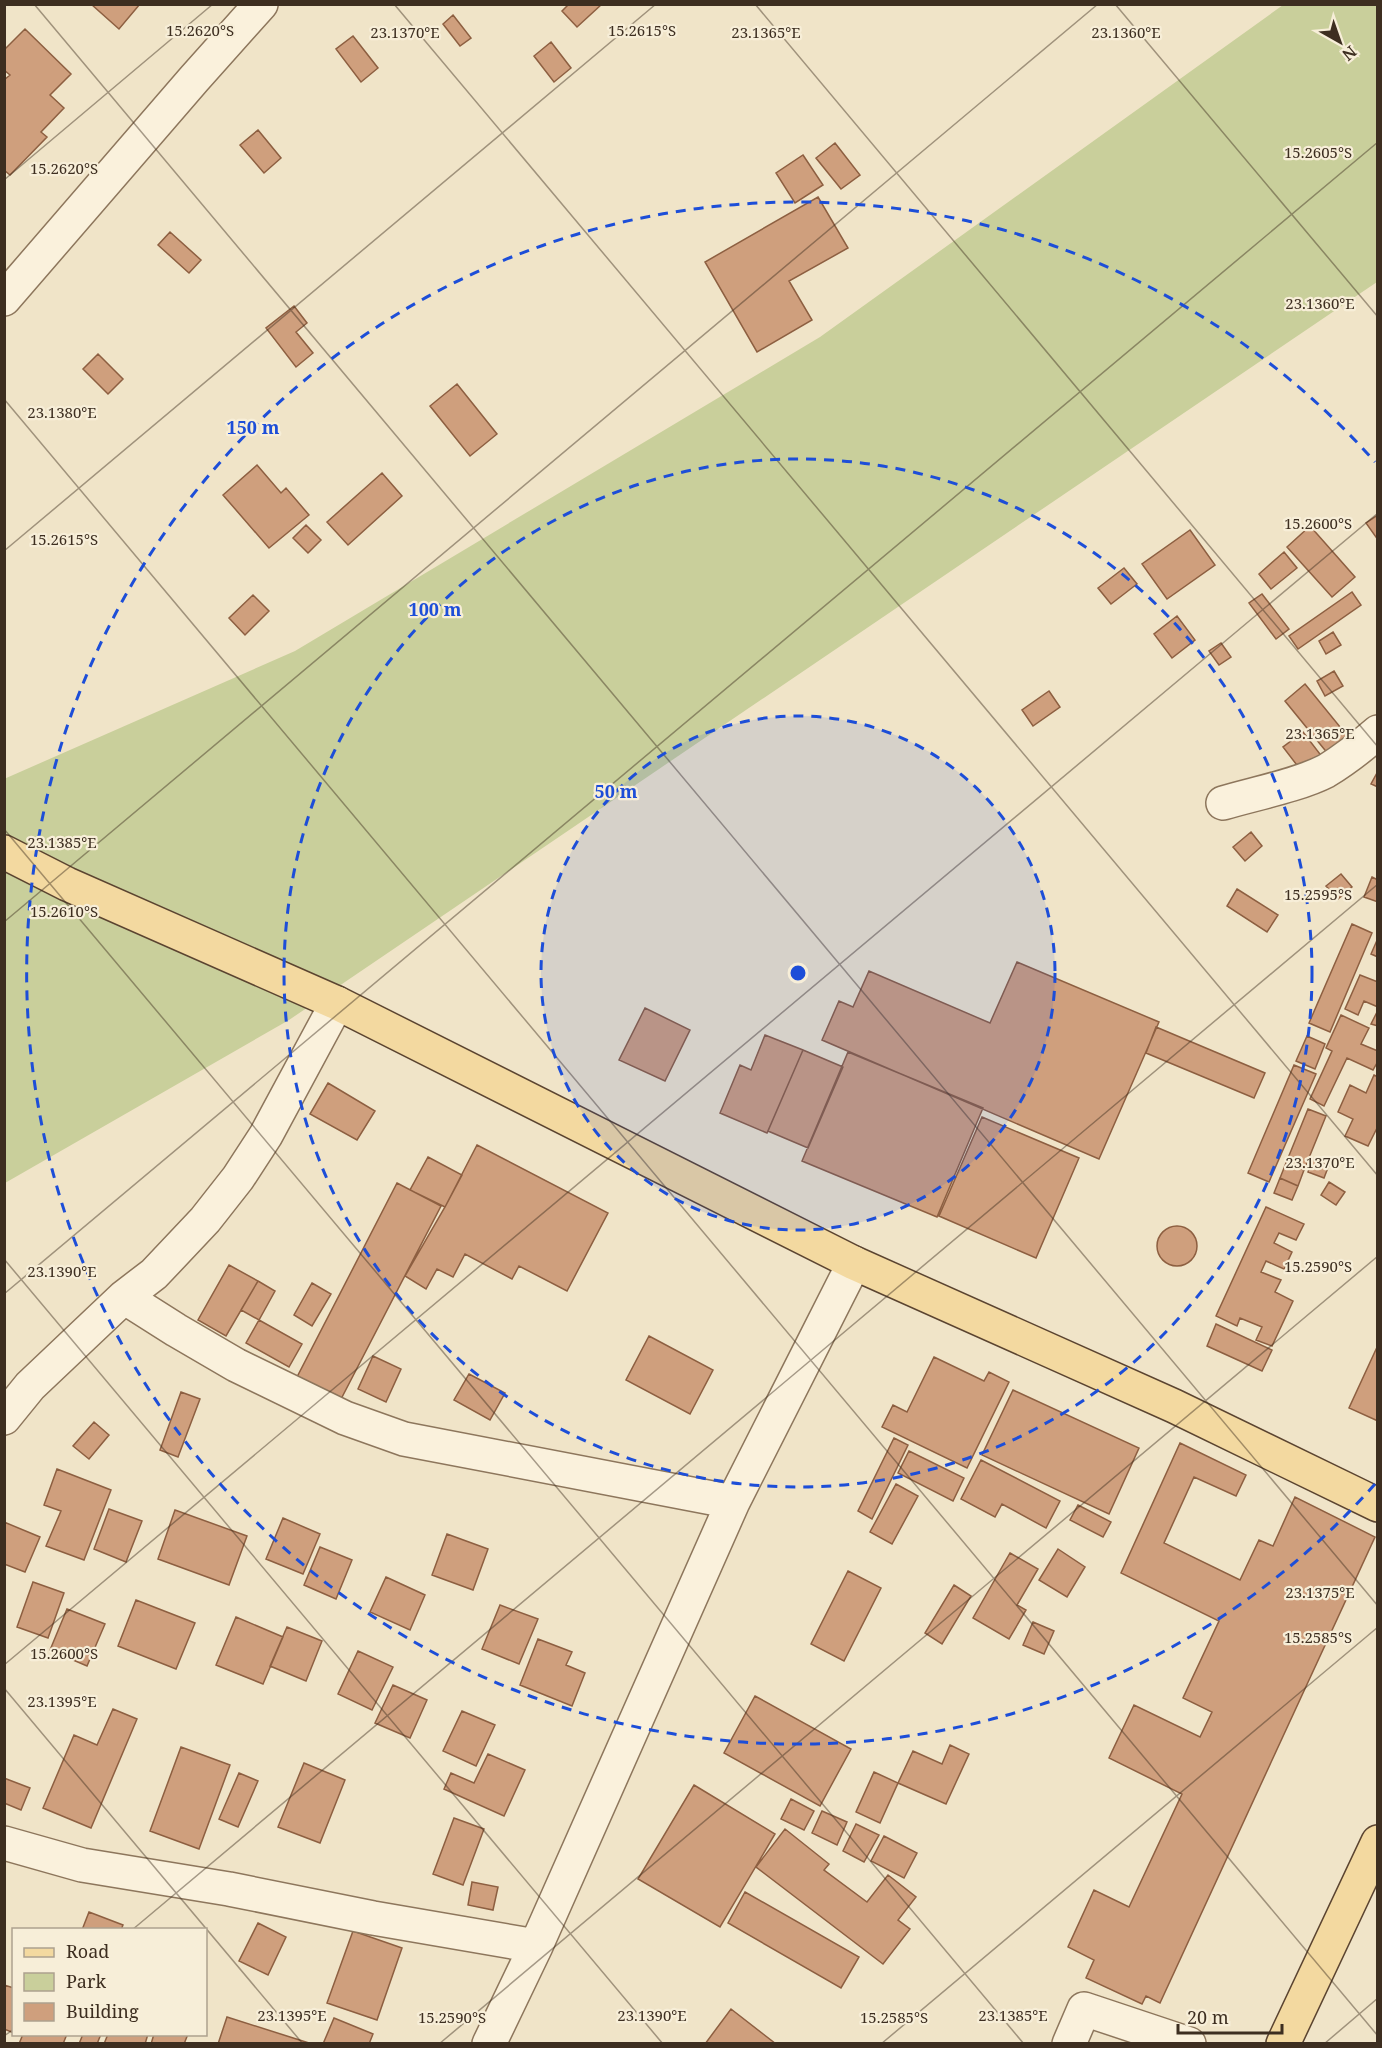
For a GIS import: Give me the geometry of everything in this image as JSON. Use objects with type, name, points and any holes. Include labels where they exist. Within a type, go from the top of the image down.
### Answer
[{"type":"main road","points":[[4,852],[67,884],[337,1003],[854,1263],[1174,1406],[1377,1505]]},
{"type":"main road","points":[[1283,2043],[1377,1842]]},
{"type":"street","points":[[4,299],[261,4]]},
{"type":"street","points":[[1223,803],[1324,772],[1350,755],[1377,732]]},
{"type":"street","points":[[4,1418],[30,1386],[124,1297],[154,1274],[205,1220],[238,1178],[266,1135],[337,1003]]},
{"type":"street","points":[[489,2043],[536,1946],[733,1502],[854,1263]]},
{"type":"street","points":[[124,1297],[236,1365],[345,1418],[404,1439],[733,1502]]},
{"type":"street","points":[[4,1843],[82,1866],[229,1889],[374,1918],[536,1946]]},
{"type":"street","points":[[1069,2043],[1084,2009],[1189,2043]]},
{"type":"green space","points":[[1283,5],[1377,5],[1377,282],[289,1020],[5,1183],[4,779],[295,651],[820,337]]},
{"type":"building","points":[[91,4],[140,4],[119,29]]},
{"type":"building","points":[[569,4],[602,4],[577,27],[562,11]]},
{"type":"building","points":[[453,15],[471,38],[460,46],[443,24]]},
{"type":"building","points":[[25,29],[71,74],[50,95],[64,108],[41,132],[47,137],[10,175],[4,170],[4,80],[10,75],[4,70],[4,50]]},
{"type":"building","points":[[353,36],[378,68],[361,82],[336,49]]},
{"type":"building","points":[[551,42],[571,68],[554,82],[534,56]]},
{"type":"building","points":[[258,130],[281,158],[264,173],[240,145]]},
{"type":"building","points":[[835,143],[860,175],[841,189],[816,158]]},
{"type":"building","points":[[803,155],[823,185],[795,203],[776,173]]},
{"type":"building","points":[[818,197],[848,248],[789,281],[812,320],[757,352],[705,262]]},
{"type":"building","points":[[170,232],[201,260],[189,273],[158,245]]},
{"type":"building","points":[[294,306],[307,323],[296,332],[313,353],[296,367],[266,328]]},
{"type":"building","points":[[98,354],[123,379],[108,394],[83,369]]},
{"type":"building","points":[[457,384],[497,434],[470,456],[430,406]]},
{"type":"building","points":[[257,465],[281,493],[286,488],[309,515],[269,548],[223,495]]},
{"type":"building","points":[[382,473],[402,496],[348,545],[327,522]]},
{"type":"building","points":[[1378,515],[1378,540],[1366,523]]},
{"type":"building","points":[[306,525],[321,540],[308,553],[293,538]]},
{"type":"building","points":[[1310,526],[1355,577],[1332,597],[1287,547]]},
{"type":"building","points":[[1190,530],[1215,565],[1167,599],[1142,564]]},
{"type":"building","points":[[1284,552],[1297,568],[1271,589],[1259,574]]},
{"type":"building","points":[[1124,568],[1137,584],[1111,604],[1098,588]]},
{"type":"building","points":[[1352,592],[1361,605],[1298,649],[1289,636]]},
{"type":"building","points":[[1262,594],[1289,629],[1276,639],[1249,603]]},
{"type":"building","points":[[253,595],[269,611],[245,635],[229,618]]},
{"type":"building","points":[[1177,616],[1195,640],[1172,658],[1154,634]]},
{"type":"building","points":[[1333,632],[1341,645],[1326,654],[1319,641]]},
{"type":"building","points":[[1221,643],[1231,657],[1219,665],[1209,651]]},
{"type":"building","points":[[1334,671],[1343,686],[1325,696],[1317,681]]},
{"type":"building","points":[[1305,684],[1354,744],[1333,760],[1285,701]]},
{"type":"building","points":[[1049,691],[1060,707],[1033,726],[1022,710]]},
{"type":"building","points":[[1303,732],[1323,758],[1303,773],[1283,747]]},
{"type":"building","points":[[1378,771],[1378,787],[1371,784]]},
{"type":"building","points":[[1251,832],[1262,846],[1245,861],[1233,847]]},
{"type":"building","points":[[1341,874],[1352,887],[1338,899],[1326,886]]},
{"type":"building","points":[[1372,877],[1378,880],[1378,902],[1364,897]]},
{"type":"building","points":[[1237,889],[1278,915],[1267,932],[1227,906]]},
{"type":"building","points":[[1352,924],[1372,933],[1330,1032],[1309,1023]]},
{"type":"building","points":[[1378,938],[1378,957],[1371,954]]},
{"type":"building","points":[[1017,962],[1159,1022],[1099,1159],[822,1040],[839,1001],[853,1007],[869,971],[990,1023]]},
{"type":"building","points":[[1360,975],[1378,982],[1378,1007],[1364,1001],[1358,1015],[1345,1009]]},
{"type":"building","points":[[645,1008],[690,1030],[665,1081],[619,1060]]},
{"type":"building","points":[[1378,1010],[1378,1026],[1371,1024]]},
{"type":"building","points":[[1341,1015],[1369,1028],[1361,1044],[1378,1051],[1378,1061],[1373,1070],[1347,1058],[1324,1106],[1310,1099],[1332,1051],[1326,1048]]},
{"type":"building","points":[[1156,1027],[1265,1073],[1254,1098],[1146,1053]]},
{"type":"building","points":[[765,1035],[803,1050],[767,1133],[720,1113],[740,1065],[751,1070]]},
{"type":"building","points":[[1307,1036],[1325,1044],[1315,1069],[1296,1061]]},
{"type":"building","points":[[803,1050],[843,1067],[808,1148],[768,1131]]},
{"type":"building","points":[[848,1052],[983,1108],[937,1217],[802,1161]]},
{"type":"building","points":[[1294,1065],[1316,1074],[1269,1182],[1248,1173]]},
{"type":"building","points":[[1374,1075],[1378,1077],[1378,1126],[1368,1146],[1345,1136],[1353,1119],[1338,1112],[1350,1085],[1366,1093]]},
{"type":"building","points":[[328,1083],[375,1111],[357,1140],[310,1114]]},
{"type":"building","points":[[1308,1109],[1326,1116],[1304,1170],[1286,1163]]},
{"type":"building","points":[[982,1117],[1079,1158],[1036,1258],[939,1216]]},
{"type":"building","points":[[477,1145],[608,1213],[567,1291],[519,1266],[512,1279],[465,1254],[453,1277],[437,1269],[426,1289],[405,1276],[445,1207]]},
{"type":"building","points":[[428,1157],[462,1175],[445,1207],[410,1190]]},
{"type":"building","points":[[1312,1159],[1329,1165],[1324,1178],[1308,1172]]},
{"type":"building","points":[[1286,1163],[1304,1170],[1298,1186],[1280,1178]]},
{"type":"building","points":[[1280,1178],[1298,1186],[1292,1200],[1274,1193]]},
{"type":"building","points":[[1329,1182],[1345,1192],[1336,1205],[1321,1195]]},
{"type":"building","points":[[397,1183],[441,1206],[340,1401],[296,1379]]},
{"type":"building","points":[[1266,1207],[1304,1224],[1296,1240],[1279,1233],[1274,1243],[1292,1252],[1284,1269],[1266,1261],[1261,1272],[1281,1280],[1275,1292],[1293,1301],[1272,1346],[1256,1340],[1262,1327],[1240,1318],[1237,1326],[1216,1316]]},
{"type":"building","points":[[1177,1226],[1191,1232],[1197,1246],[1191,1260],[1177,1266],[1163,1260],[1157,1246],[1163,1232]]},
{"type":"building","points":[[229,1265],[258,1281],[226,1336],[198,1320]]},
{"type":"building","points":[[258,1281],[275,1291],[259,1320],[241,1310]]},
{"type":"building","points":[[312,1283],[331,1294],[312,1326],[294,1315]]},
{"type":"building","points":[[259,1320],[302,1344],[289,1367],[246,1343]]},
{"type":"building","points":[[1216,1324],[1272,1350],[1262,1371],[1207,1346]]},
{"type":"building","points":[[649,1336],[713,1370],[690,1414],[626,1380]]},
{"type":"building","points":[[1378,1345],[1378,1421],[1349,1408]]},
{"type":"building","points":[[373,1356],[401,1369],[386,1402],[358,1389]]},
{"type":"building","points":[[934,1357],[984,1381],[989,1372],[1009,1382],[967,1468],[882,1427],[893,1405],[907,1412]]},
{"type":"building","points":[[469,1374],[505,1393],[490,1420],[454,1400]]},
{"type":"building","points":[[1013,1390],[1139,1448],[1109,1514],[982,1455]]},
{"type":"building","points":[[181,1392],[200,1399],[178,1457],[160,1450]]},
{"type":"building","points":[[94,1422],[109,1435],[89,1459],[73,1446]]},
{"type":"building","points":[[894,1438],[908,1445],[872,1519],[858,1511]]},
{"type":"building","points":[[1180,1443],[1246,1475],[1236,1496],[1194,1477],[1164,1543],[1240,1580],[1259,1540],[1273,1546],[1295,1497],[1375,1537],[1160,2003],[1146,1996],[1142,2004],[1086,1978],[1094,1960],[1068,1947],[1094,1890],[1129,1907],[1182,1794],[1109,1758],[1134,1705],[1200,1737],[1212,1712],[1183,1698],[1219,1621],[1121,1573]]},
{"type":"building","points":[[909,1451],[964,1478],[953,1501],[898,1473]]},
{"type":"building","points":[[981,1460],[1060,1501],[1046,1528],[1002,1504],[995,1517],[961,1499]]},
{"type":"building","points":[[57,1469],[111,1490],[84,1560],[46,1546],[61,1511],[44,1505]]},
{"type":"building","points":[[896,1484],[918,1496],[892,1544],[870,1532]]},
{"type":"building","points":[[1078,1505],[1111,1522],[1103,1537],[1070,1520]]},
{"type":"building","points":[[109,1509],[142,1521],[126,1562],[94,1549]]},
{"type":"building","points":[[175,1510],[247,1536],[229,1585],[158,1559]]},
{"type":"building","points":[[283,1518],[320,1534],[303,1574],[266,1559]]},
{"type":"building","points":[[4,1522],[40,1537],[25,1572],[4,1564]]},
{"type":"building","points":[[447,1534],[488,1549],[473,1590],[432,1575]]},
{"type":"building","points":[[320,1547],[352,1560],[336,1599],[304,1585]]},
{"type":"building","points":[[1058,1549],[1085,1567],[1067,1597],[1039,1580]]},
{"type":"building","points":[[1010,1553],[1038,1569],[1017,1605],[1026,1610],[1009,1639],[973,1618]]},
{"type":"building","points":[[848,1571],[881,1588],[844,1661],[811,1644]]},
{"type":"building","points":[[386,1577],[425,1595],[410,1630],[370,1612]]},
{"type":"building","points":[[33,1582],[64,1593],[48,1638],[17,1627]]},
{"type":"building","points":[[954,1585],[971,1596],[942,1644],[925,1633]]},
{"type":"building","points":[[136,1600],[195,1623],[176,1669],[118,1646]]},
{"type":"building","points":[[500,1605],[538,1619],[519,1664],[482,1649]]},
{"type":"building","points":[[67,1609],[105,1624],[87,1666],[50,1650]]},
{"type":"building","points":[[236,1617],[283,1637],[263,1684],[216,1665]]},
{"type":"building","points":[[1033,1622],[1054,1631],[1044,1654],[1023,1645]]},
{"type":"building","points":[[287,1627],[322,1641],[306,1681],[270,1666]]},
{"type":"building","points":[[538,1639],[572,1652],[566,1665],[585,1673],[572,1706],[520,1685]]},
{"type":"building","points":[[358,1651],[393,1667],[372,1710],[338,1694]]},
{"type":"building","points":[[393,1685],[427,1700],[410,1738],[375,1723]]},
{"type":"building","points":[[755,1696],[851,1749],[820,1806],[724,1753]]},
{"type":"building","points":[[113,1709],[137,1719],[91,1828],[43,1808],[74,1735],[97,1745]]},
{"type":"building","points":[[462,1711],[495,1725],[476,1766],[443,1751]]},
{"type":"building","points":[[950,1745],[969,1754],[946,1804],[898,1783],[913,1751],[942,1764]]},
{"type":"building","points":[[181,1747],[230,1765],[199,1849],[150,1831]]},
{"type":"building","points":[[488,1754],[525,1770],[504,1816],[444,1789],[451,1773],[474,1783]]},
{"type":"building","points":[[304,1763],[345,1780],[320,1843],[278,1827]]},
{"type":"building","points":[[874,1772],[898,1783],[880,1823],[856,1812]]},
{"type":"building","points":[[239,1773],[258,1781],[238,1827],[219,1819]]},
{"type":"building","points":[[4,1778],[30,1788],[21,1810],[4,1803]]},
{"type":"building","points":[[694,1785],[775,1834],[720,1927],[638,1879]]},
{"type":"building","points":[[791,1799],[814,1811],[804,1830],[781,1819]]},
{"type":"building","points":[[822,1811],[847,1822],[837,1845],[812,1833]]},
{"type":"building","points":[[454,1818],[484,1829],[463,1885],[433,1874]]},
{"type":"building","points":[[856,1824],[879,1835],[864,1862],[843,1851]]},
{"type":"building","points":[[785,1829],[829,1864],[824,1870],[867,1902],[888,1875],[916,1897],[898,1920],[910,1929],[883,1964],[756,1867]]},
{"type":"building","points":[[884,1836],[917,1853],[904,1878],[871,1861]]},
{"type":"building","points":[[472,1882],[498,1887],[493,1910],[468,1905]]},
{"type":"building","points":[[745,1892],[859,1957],[841,1988],[728,1923]]},
{"type":"building","points":[[89,1912],[123,1925],[122,1928],[83,1928]]},
{"type":"building","points":[[258,1923],[286,1937],[268,1975],[239,1961]]},
{"type":"building","points":[[353,1931],[402,1948],[377,2020],[327,2003]]},
{"type":"building","points":[[4,1985],[12,1987],[12,2032],[4,2029]]},
{"type":"building","points":[[731,2009],[776,2044],[705,2044]]},
{"type":"building","points":[[227,2017],[309,2043],[218,2044]]},
{"type":"building","points":[[334,2018],[373,2034],[369,2044],[323,2044]]},
{"type":"building","points":[[22,2036],[66,2036],[63,2044],[19,2044]]},
{"type":"building","points":[[82,2036],[100,2036],[97,2044],[79,2044]]},
{"type":"building","points":[[107,2036],[147,2036],[145,2044],[104,2044]]},
{"type":"building","points":[[153,2036],[187,2036],[184,2044],[151,2044]]}]
